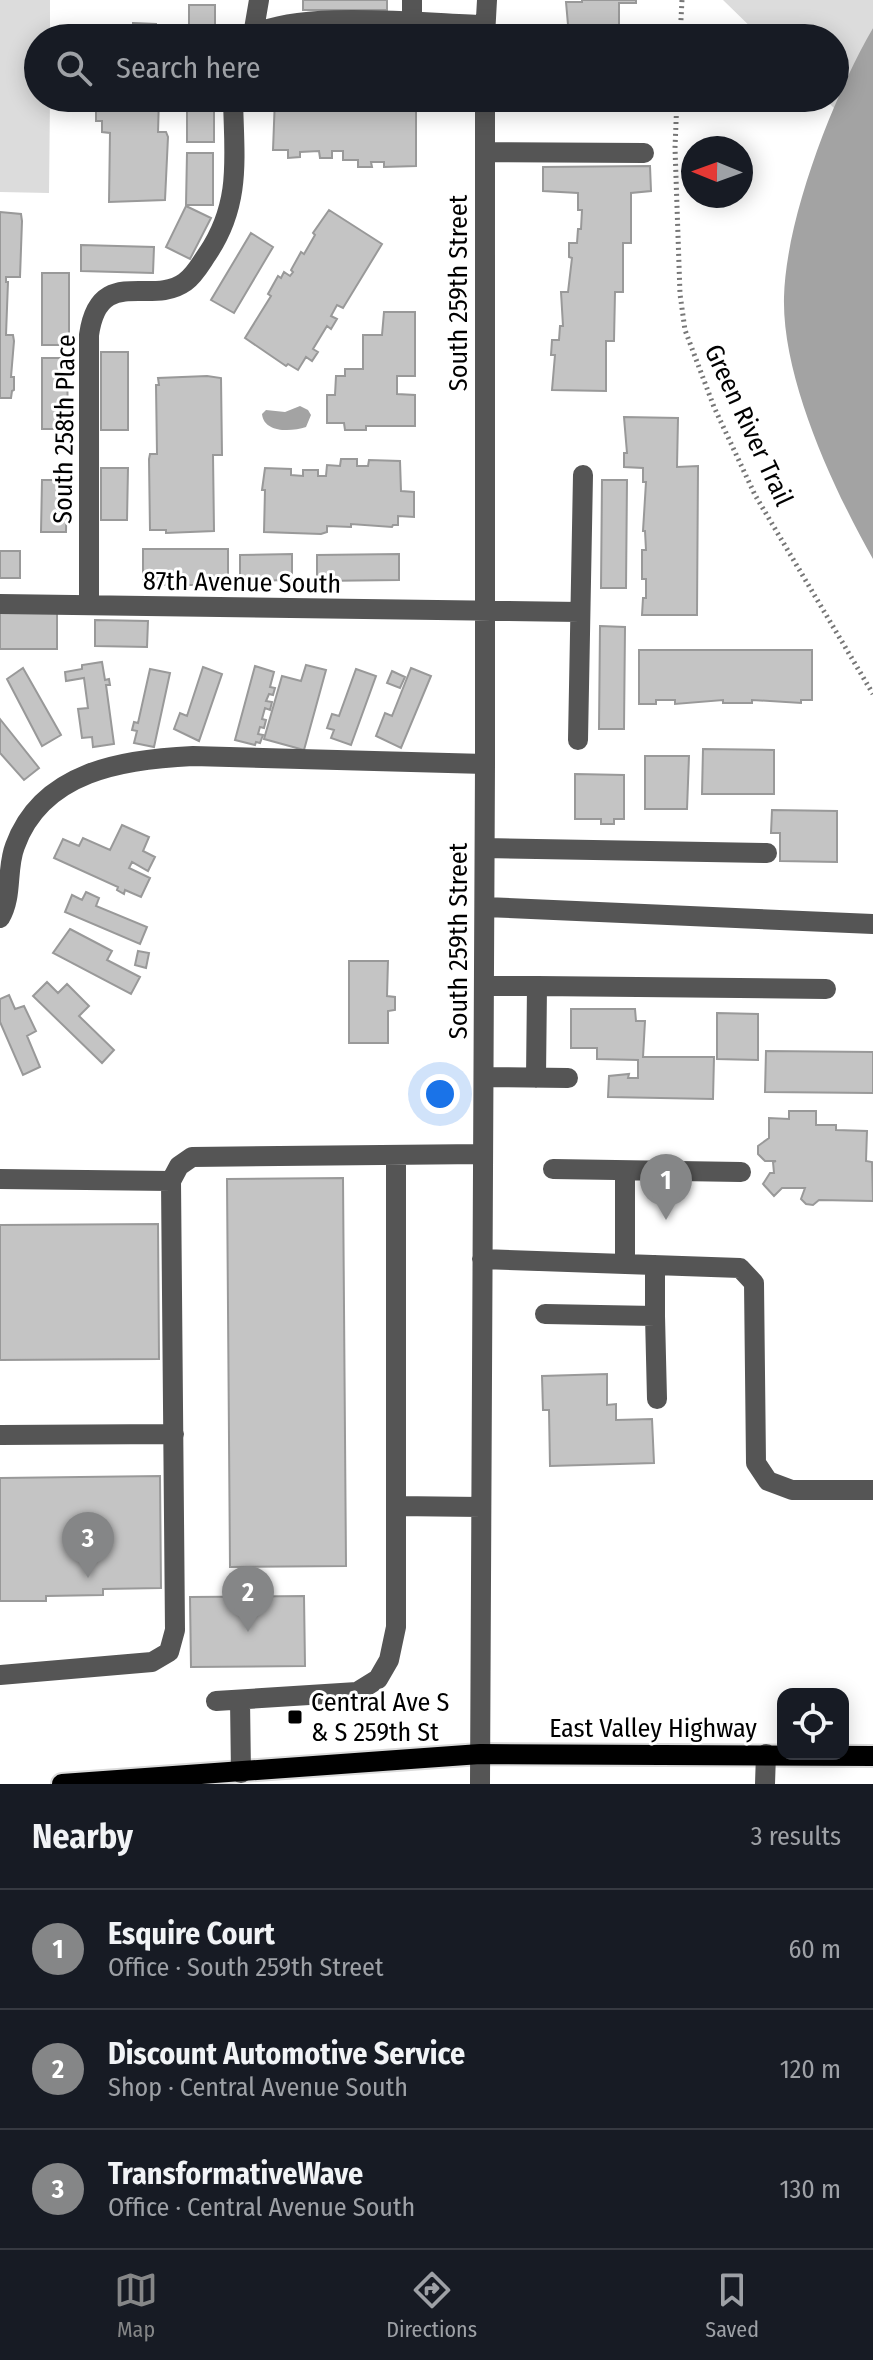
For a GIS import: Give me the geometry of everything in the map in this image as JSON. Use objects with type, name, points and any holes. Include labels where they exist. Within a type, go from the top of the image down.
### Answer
[{"type":"main road","name":"East Valley Highway","points":[[62,1784],[480,1754],[873,1756]]},
{"type":"street","points":[[254,24],[259,0]]},
{"type":"street","points":[[412,0],[412,23]]},
{"type":"street","points":[[486,24],[487,0]]},
{"type":"street","points":[[281,24],[302,21],[420,24]]},
{"type":"street","name":"South 258th Place","points":[[89,605],[89,335],[92,319],[99,305],[117,293],[166,289],[186,282],[223,230],[231,202],[234,172],[233,112]]},
{"type":"street","name":"South 259th Street","points":[[480,1784],[485,112]]},
{"type":"street","points":[[485,152],[644,153]]},
{"type":"street","points":[[578,740],[583,475]]},
{"type":"street","name":"87th Avenue South","points":[[0,604],[580,612]]},
{"type":"street","points":[[0,918],[7,903],[14,848],[28,822],[59,788],[99,769],[122,762],[193,756],[485,764]]},
{"type":"street","points":[[485,848],[767,853]]},
{"type":"street","points":[[485,907],[873,924]]},
{"type":"street","points":[[484,986],[826,989]]},
{"type":"street","points":[[536,1078],[537,986]]},
{"type":"street","points":[[484,1077],[568,1078]]},
{"type":"street","points":[[0,1675],[152,1662],[169,1652],[175,1630],[171,1181],[179,1166],[192,1157],[483,1154]]},
{"type":"street","points":[[216,1701],[357,1692],[378,1679],[389,1660],[396,1627],[396,1155]]},
{"type":"street","points":[[553,1169],[741,1172]]},
{"type":"street","points":[[625,1171],[625,1264]]},
{"type":"street","points":[[0,1179],[171,1181]]},
{"type":"street","points":[[482,1259],[740,1268],[754,1283],[756,1463],[768,1481],[792,1490],[873,1490]]},
{"type":"street","points":[[655,1265],[657,1399]]},
{"type":"street","points":[[545,1314],[655,1316]]},
{"type":"street","points":[[0,1435],[174,1434]]},
{"type":"street","points":[[396,1506],[481,1507]]},
{"type":"street","points":[[240,1700],[241,1773]]},
{"type":"street","points":[[765,1784],[766,1754]]},
{"type":"path","points":[[681,24],[682,0]]},
{"type":"path","name":"Green River Trail","points":[[677,112],[680,294],[685,330],[714,407],[755,495],[873,694]]},
{"type":"shaded area","points":[[0,0],[50,0],[50,24],[24,24],[24,112],[50,112],[49,193],[0,192]]},
{"type":"shaded area","points":[[723,0],[873,0],[873,28],[849,79],[849,24],[748,24]]},
{"type":"shaded area","points":[[873,28],[873,559],[827,467],[801,398],[786,329],[784,297],[793,231],[802,195],[832,112],[849,112],[849,74]]},
{"type":"shaded area","points":[[300,406],[311,415],[306,427],[293,430],[273,428],[262,414],[266,410],[285,412]]},
{"type":"building","points":[[303,0],[387,0],[387,10],[303,10]]},
{"type":"building","points":[[636,0],[636,3],[619,3],[619,24],[568,24],[566,2]]},
{"type":"building","points":[[189,5],[215,5],[215,24],[189,24]]},
{"type":"building","points":[[96,112],[159,112],[158,132],[166,132],[168,137],[165,200],[109,202],[110,133],[102,132],[102,121],[96,121]]},
{"type":"building","points":[[187,112],[214,112],[214,142],[187,142]]},
{"type":"building","points":[[274,112],[416,112],[416,166],[384,167],[384,162],[371,162],[372,167],[358,167],[358,160],[343,160],[343,151],[332,151],[332,158],[320,158],[319,151],[300,152],[300,157],[288,158],[288,150],[273,150]]},
{"type":"building","points":[[187,153],[213,153],[213,205],[186,205]]},
{"type":"building","points":[[650,166],[651,191],[631,193],[631,243],[623,243],[623,292],[615,292],[614,341],[606,341],[606,391],[552,390],[555,355],[551,355],[552,340],[559,340],[560,326],[563,326],[561,292],[568,292],[572,258],[569,257],[569,243],[577,243],[582,210],[578,210],[578,193],[543,191],[543,167]]},
{"type":"building","points":[[186,206],[211,218],[190,259],[166,247]]},
{"type":"building","points":[[329,210],[382,244],[343,308],[337,305],[331,316],[337,319],[331,329],[327,326],[313,349],[318,352],[312,361],[306,357],[298,370],[288,364],[286,366],[245,338],[271,296],[268,294],[278,276],[281,278],[284,272],[290,276],[301,252],[304,254],[315,235],[313,233]]},
{"type":"building","points":[[0,212],[21,214],[22,221],[20,277],[6,277],[6,335],[13,335],[14,341],[11,377],[14,377],[14,390],[11,398],[0,398]]},
{"type":"building","points":[[251,233],[273,247],[234,313],[211,300]]},
{"type":"building","points":[[81,245],[154,247],[153,273],[81,271]]},
{"type":"building","points":[[42,273],[69,273],[69,345],[42,345]]},
{"type":"building","points":[[384,312],[415,312],[415,376],[397,376],[397,394],[415,395],[415,426],[366,426],[366,430],[345,430],[344,423],[327,423],[327,395],[335,395],[336,376],[345,376],[345,369],[363,369],[363,335],[382,335]]},
{"type":"building","points":[[101,352],[128,352],[128,430],[101,430]]},
{"type":"building","points":[[42,358],[67,358],[68,429],[42,429]]},
{"type":"building","points":[[158,378],[221,378],[222,455],[213,455],[214,531],[166,533],[166,530],[150,530],[149,459],[150,454],[157,454]]},
{"type":"building","points":[[624,417],[678,418],[677,467],[698,466],[697,615],[642,615],[643,598],[646,598],[646,579],[642,579],[642,550],[646,550],[643,531],[646,482],[643,482],[643,468],[624,467],[624,453],[627,453]]},
{"type":"building","points":[[341,459],[357,459],[357,466],[368,466],[369,460],[400,461],[401,491],[414,492],[414,517],[398,516],[398,525],[392,527],[351,524],[351,527],[327,526],[327,532],[321,534],[264,532],[265,490],[262,490],[265,468],[291,469],[291,475],[303,476],[303,470],[318,470],[318,476],[326,476],[327,465],[340,466]]},
{"type":"building","points":[[101,468],[128,468],[127,520],[101,520]]},
{"type":"building","points":[[42,480],[67,480],[66,532],[41,532]]},
{"type":"building","points":[[602,480],[627,480],[626,588],[601,588]]},
{"type":"building","points":[[143,549],[228,549],[228,585],[143,585]]},
{"type":"building","points":[[0,551],[20,551],[20,578],[0,578]]},
{"type":"building","points":[[292,554],[292,580],[240,581],[240,555]]},
{"type":"building","points":[[399,554],[399,580],[317,581],[317,555]]},
{"type":"building","points":[[0,613],[57,613],[57,649],[0,649]]},
{"type":"building","points":[[95,620],[148,621],[147,647],[95,646]]},
{"type":"building","points":[[600,626],[625,627],[624,729],[599,729]]},
{"type":"building","points":[[639,650],[812,650],[812,700],[801,700],[801,703],[752,700],[752,703],[723,703],[723,700],[675,704],[675,700],[656,700],[656,704],[639,704]]},
{"type":"building","points":[[102,662],[105,680],[109,679],[110,685],[106,685],[114,744],[93,747],[92,737],[82,738],[78,709],[88,708],[84,678],[66,681],[65,672]]},
{"type":"building","points":[[306,665],[326,670],[304,750],[264,739],[282,676],[301,681]]},
{"type":"building","points":[[255,666],[274,672],[270,687],[275,688],[266,701],[272,702],[270,710],[265,708],[262,719],[266,720],[264,728],[260,727],[258,734],[263,735],[260,743],[256,742],[255,745],[235,740]]},
{"type":"building","points":[[203,667],[222,674],[199,741],[174,729],[180,713],[187,716]]},
{"type":"building","points":[[23,668],[61,735],[42,746],[7,679]]},
{"type":"building","points":[[411,668],[431,676],[401,748],[376,736],[385,713],[392,716]]},
{"type":"building","points":[[150,669],[170,673],[154,747],[134,743],[137,731],[132,730],[134,722],[138,723]]},
{"type":"building","points":[[356,669],[376,676],[351,745],[331,738],[334,730],[327,728],[332,714],[339,716]]},
{"type":"building","points":[[392,671],[405,677],[400,688],[387,683]]},
{"type":"building","points":[[0,719],[39,768],[24,780],[0,753]]},
{"type":"building","points":[[703,749],[774,750],[774,794],[702,794]]},
{"type":"building","points":[[645,756],[689,756],[687,809],[645,809]]},
{"type":"building","points":[[575,774],[624,775],[624,819],[614,819],[614,824],[601,824],[601,819],[575,819]]},
{"type":"building","points":[[772,810],[837,811],[837,862],[780,861],[780,833],[771,833]]},
{"type":"building","points":[[122,825],[149,837],[143,851],[155,857],[148,871],[132,862],[129,868],[150,878],[141,897],[125,890],[124,894],[117,890],[118,887],[54,858],[63,839],[79,846],[83,838],[110,850]]},
{"type":"building","points":[[86,892],[99,898],[96,906],[147,927],[140,944],[65,912],[72,895],[82,900]]},
{"type":"building","points":[[70,929],[112,951],[107,960],[140,977],[131,994],[53,953]]},
{"type":"building","points":[[138,951],[149,953],[146,968],[135,965]]},
{"type":"building","points":[[349,961],[388,961],[387,996],[395,997],[395,1010],[388,1011],[388,1043],[349,1043]]},
{"type":"building","points":[[47,982],[58,993],[67,984],[89,1006],[79,1016],[114,1050],[102,1063],[33,996]]},
{"type":"building","points":[[9,995],[15,1009],[24,1006],[36,1031],[27,1036],[40,1067],[23,1075],[0,1022],[0,999]]},
{"type":"building","points":[[571,1009],[635,1009],[636,1021],[645,1021],[643,1057],[714,1057],[713,1099],[608,1097],[609,1076],[629,1074],[628,1078],[638,1078],[638,1060],[597,1059],[597,1048],[571,1048]]},
{"type":"building","points":[[717,1013],[758,1014],[758,1060],[717,1059]]},
{"type":"building","points":[[766,1051],[873,1052],[873,1093],[765,1092]]},
{"type":"building","points":[[789,1111],[816,1111],[816,1125],[836,1125],[836,1130],[867,1131],[866,1161],[872,1162],[873,1201],[819,1200],[813,1205],[806,1204],[801,1199],[805,1188],[782,1188],[774,1196],[763,1184],[770,1173],[774,1173],[773,1162],[776,1161],[765,1161],[758,1154],[758,1146],[769,1138],[769,1118],[789,1119]]},
{"type":"building","points":[[343,1178],[346,1566],[230,1567],[227,1179]]},
{"type":"building","points":[[158,1224],[159,1359],[0,1360],[0,1225]]},
{"type":"building","points":[[607,1374],[607,1405],[616,1404],[616,1420],[652,1419],[654,1463],[550,1466],[549,1410],[543,1410],[542,1376]]},
{"type":"building","points":[[160,1476],[161,1588],[103,1589],[103,1595],[46,1596],[46,1601],[0,1601],[0,1478]]},
{"type":"building","points":[[304,1596],[305,1666],[191,1667],[190,1597]]},
{"type":"place","name":"Esquire Court","points":[[666,1220]]},
{"type":"place","name":"TransformativeWave","points":[[88,1578]]},
{"type":"place","name":"Discount Automotive Service","points":[[248,1632]]},
{"type":"place","name":"Central Ave S & S 259th St","points":[[295,1717]]}]
